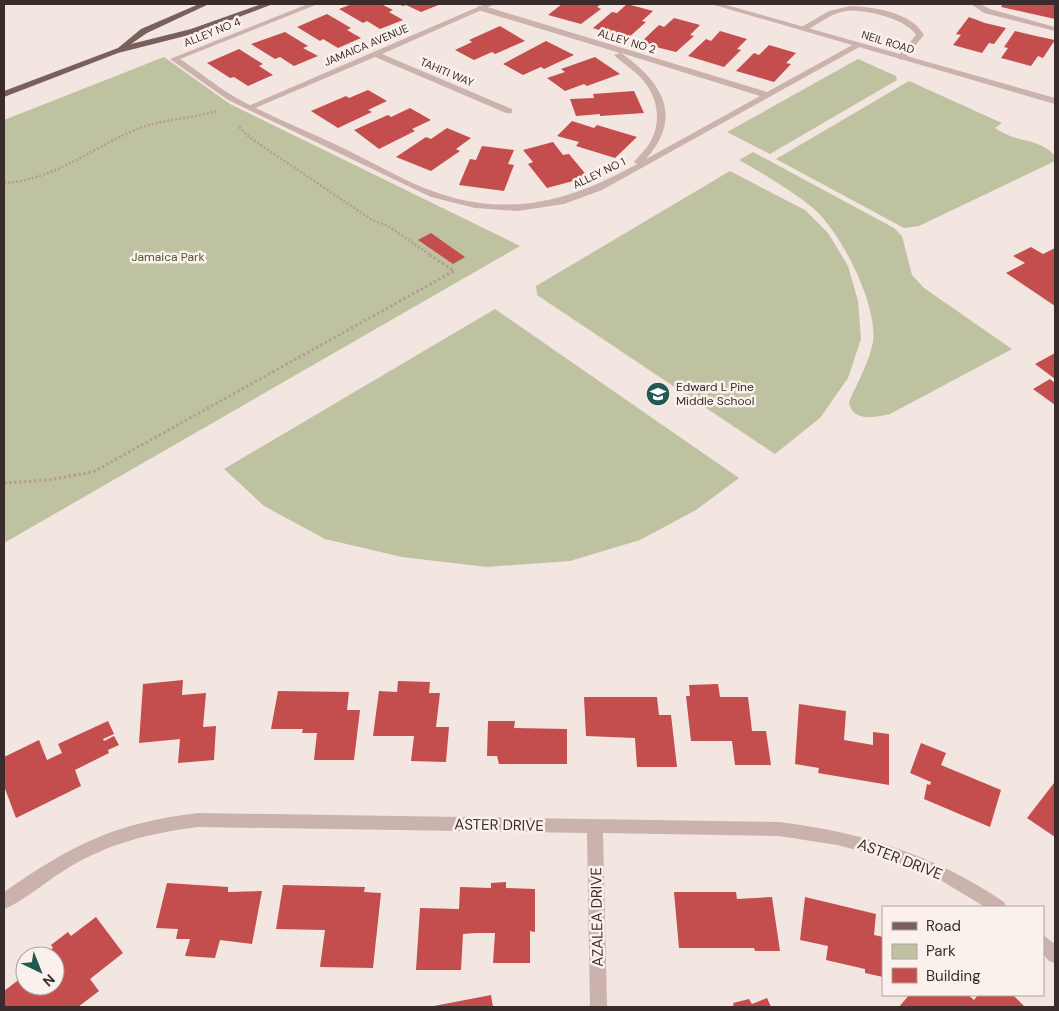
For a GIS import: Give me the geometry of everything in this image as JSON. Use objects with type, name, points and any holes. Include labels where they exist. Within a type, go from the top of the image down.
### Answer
[{"type":"main road","points":[[115,51],[144,31],[205,4]]},
{"type":"main road","points":[[4,94],[115,51],[194,32],[269,4]]},
{"type":"street","name":"ALLEY NO 4","points":[[250,108],[174,59],[314,4]]},
{"type":"street","name":"JAMAICA AVENUE","points":[[250,108],[492,4]]},
{"type":"street","name":"NEIL ROAD","points":[[715,4],[1055,101]]},
{"type":"street","points":[[975,4],[987,11],[1055,29]]},
{"type":"street","name":"ALLEY NO 2","points":[[481,8],[767,95]]},
{"type":"street","points":[[804,28],[836,11],[850,8],[903,20],[914,24],[919,29],[920,35],[901,57]]},
{"type":"street","points":[[581,38],[609,50],[632,63],[646,77],[662,104],[663,121],[659,136],[649,152],[640,161],[615,180]]},
{"type":"street","name":"ALLEY NO 1","points":[[250,108],[434,195],[458,203],[506,208],[544,206],[572,199],[615,180],[859,44]]},
{"type":"street","name":"TAHITI WAY","points":[[376,54],[509,111]]},
{"type":"street","name":"ASTER DRIVE","points":[[4,901],[54,866],[101,842],[156,826],[198,820],[779,830],[822,834],[873,845],[928,866],[997,906]]},
{"type":"street","name":"AZALEA DRIVE","points":[[595,826],[600,1007]]},
{"type":"street","points":[[1044,944],[1055,955]]},
{"type":"path","points":[[4,184],[19,183],[49,174],[72,164],[136,129],[203,115],[239,102]]},
{"type":"path","points":[[4,483],[48,480],[93,472],[454,271],[388,226],[372,220],[249,137],[239,127]]},
{"type":"green space","name":"Jamaica Park","points":[[164,57],[230,104],[520,246],[4,543],[4,120]]},
{"type":"green space","points":[[858,59],[896,76],[897,80],[770,154],[727,132]]},
{"type":"green space","points":[[909,81],[1002,123],[995,128],[1011,136],[1042,146],[1055,156],[1055,161],[919,226],[904,228],[776,159]]},
{"type":"green space","points":[[753,152],[894,228],[902,236],[912,275],[924,288],[1012,349],[890,414],[866,417],[855,413],[851,409],[849,402],[866,365],[873,342],[870,309],[864,290],[846,251],[824,219],[796,195],[739,160]]},
{"type":"green space","points":[[730,171],[805,210],[828,233],[848,266],[858,301],[861,339],[848,378],[820,418],[775,454],[537,295],[536,286]]},
{"type":"green space","points":[[495,309],[739,478],[696,510],[640,540],[570,561],[487,567],[402,557],[325,539],[264,506],[224,469]]},
{"type":"building","points":[[352,4],[381,4],[393,10],[389,12],[403,20],[380,29],[367,21],[363,23],[339,9]]},
{"type":"building","points":[[398,4],[441,4],[421,12],[406,5]]},
{"type":"building","points":[[562,4],[601,4],[597,7],[601,9],[581,24],[548,15]]},
{"type":"building","points":[[627,4],[653,11],[642,21],[646,22],[627,39],[593,28],[612,12],[617,13]]},
{"type":"building","points":[[1003,4],[1055,5],[1055,19],[1001,7]]},
{"type":"building","points":[[327,14],[351,28],[347,30],[361,38],[338,48],[323,39],[320,41],[297,27]]},
{"type":"building","points":[[969,17],[1006,28],[994,44],[989,43],[982,53],[953,45],[961,35],[956,34]]},
{"type":"building","points":[[674,18],[700,25],[690,35],[694,36],[676,52],[640,43],[659,25],[664,27]]},
{"type":"building","points":[[500,26],[525,41],[495,54],[492,52],[474,60],[455,50],[472,42],[469,40]]},
{"type":"building","points":[[720,31],[747,39],[737,49],[741,50],[724,67],[688,56],[706,39],[711,41]]},
{"type":"building","points":[[1015,31],[1055,40],[1043,58],[1038,56],[1031,66],[1001,58],[1008,48],[1004,47]]},
{"type":"building","points":[[285,32],[308,46],[303,48],[318,56],[294,66],[280,57],[275,59],[251,44]]},
{"type":"building","points":[[546,41],[574,55],[544,69],[541,67],[523,75],[503,64]]},
{"type":"building","points":[[769,45],[796,53],[786,63],[791,64],[774,82],[736,71],[754,53],[759,55]]},
{"type":"building","points":[[239,49],[263,64],[259,66],[273,75],[248,86],[234,77],[230,78],[207,63]]},
{"type":"building","points":[[595,57],[620,74],[587,86],[584,84],[565,91],[547,78],[565,72],[561,69]]},
{"type":"building","points":[[368,90],[387,101],[368,110],[372,112],[338,128],[311,111],[346,96],[349,98]]},
{"type":"building","points":[[634,91],[644,113],[576,116],[570,99],[594,98],[593,94]]},
{"type":"building","points":[[410,108],[431,120],[412,129],[415,131],[379,149],[354,130],[388,115],[391,117]]},
{"type":"building","points":[[572,121],[594,128],[597,125],[637,137],[615,158],[576,146],[579,142],[557,136]]},
{"type":"building","points":[[447,128],[471,138],[456,149],[460,151],[431,171],[396,157],[426,137],[431,139]]},
{"type":"building","points":[[553,142],[563,155],[569,154],[588,177],[547,188],[528,164],[533,162],[523,150]]},
{"type":"building","points":[[482,146],[514,150],[508,164],[514,165],[504,191],[459,185],[470,159],[476,160]]},
{"type":"building","points":[[431,233],[465,257],[453,264],[418,240]]},
{"type":"building","points":[[1031,247],[1043,254],[1055,248],[1055,306],[1006,273],[1025,263],[1013,256]]},
{"type":"building","points":[[1055,353],[1055,379],[1035,364]]},
{"type":"building","points":[[1050,379],[1055,383],[1055,405],[1033,389]]},
{"type":"building","points":[[183,680],[182,695],[206,693],[203,727],[216,726],[214,760],[178,763],[180,739],[139,743],[143,684]]},
{"type":"building","points":[[398,681],[430,682],[429,693],[440,693],[436,727],[449,727],[446,762],[411,761],[414,736],[373,736],[379,691],[397,692]]},
{"type":"building","points":[[718,684],[720,697],[748,697],[752,731],[766,731],[771,765],[735,765],[732,741],[691,741],[686,696],[690,696],[689,685]]},
{"type":"building","points":[[278,691],[349,692],[347,710],[360,710],[354,760],[314,760],[317,733],[302,733],[303,729],[271,729]]},
{"type":"building","points":[[584,697],[657,697],[659,715],[671,715],[677,767],[637,767],[635,738],[586,736]]},
{"type":"building","points":[[799,704],[846,711],[844,740],[873,745],[873,732],[889,734],[889,785],[818,773],[819,768],[795,764]]},
{"type":"building","points":[[108,721],[114,734],[103,739],[104,741],[114,736],[119,745],[108,750],[109,753],[75,770],[81,786],[16,818],[4,786],[4,757],[39,740],[47,760],[62,753],[58,744]]},
{"type":"building","points":[[488,721],[515,721],[514,728],[567,729],[567,764],[499,764],[497,756],[487,756]]},
{"type":"building","points":[[921,743],[946,753],[941,765],[1001,790],[990,827],[924,799],[927,784],[930,785],[931,782],[910,773]]},
{"type":"building","points":[[1055,784],[1055,837],[1027,818]]},
{"type":"building","points":[[506,882],[506,888],[535,889],[535,932],[530,931],[530,963],[493,963],[495,933],[475,933],[463,934],[461,970],[416,970],[420,908],[459,909],[460,887],[491,888],[491,883]]},
{"type":"building","points":[[167,883],[228,887],[228,892],[262,891],[252,944],[220,940],[215,958],[185,956],[190,939],[176,939],[178,929],[156,928]]},
{"type":"building","points":[[283,885],[365,887],[364,892],[381,893],[373,968],[320,967],[325,930],[276,929]]},
{"type":"building","points":[[674,892],[736,892],[737,899],[772,897],[780,951],[755,951],[754,948],[679,948]]},
{"type":"building","points":[[805,897],[876,914],[874,935],[882,937],[882,977],[865,973],[865,969],[826,960],[828,946],[800,940]]},
{"type":"building","points":[[96,917],[123,953],[90,979],[99,991],[78,1007],[4,1007],[4,991],[15,983],[15,996],[65,996],[65,946],[51,945],[68,932],[71,936]]},
{"type":"building","points":[[491,995],[493,1007],[434,1007],[434,1006]]},
{"type":"building","points":[[908,996],[969,996],[974,1000],[977,996],[1014,996],[1025,1007],[899,1007]]},
{"type":"building","points":[[767,998],[771,1007],[730,1007],[734,1005],[733,1003],[749,999],[752,1004]]},
{"type":"place","name":"Edward L Pine Middle School","points":[[658,394]]}]
